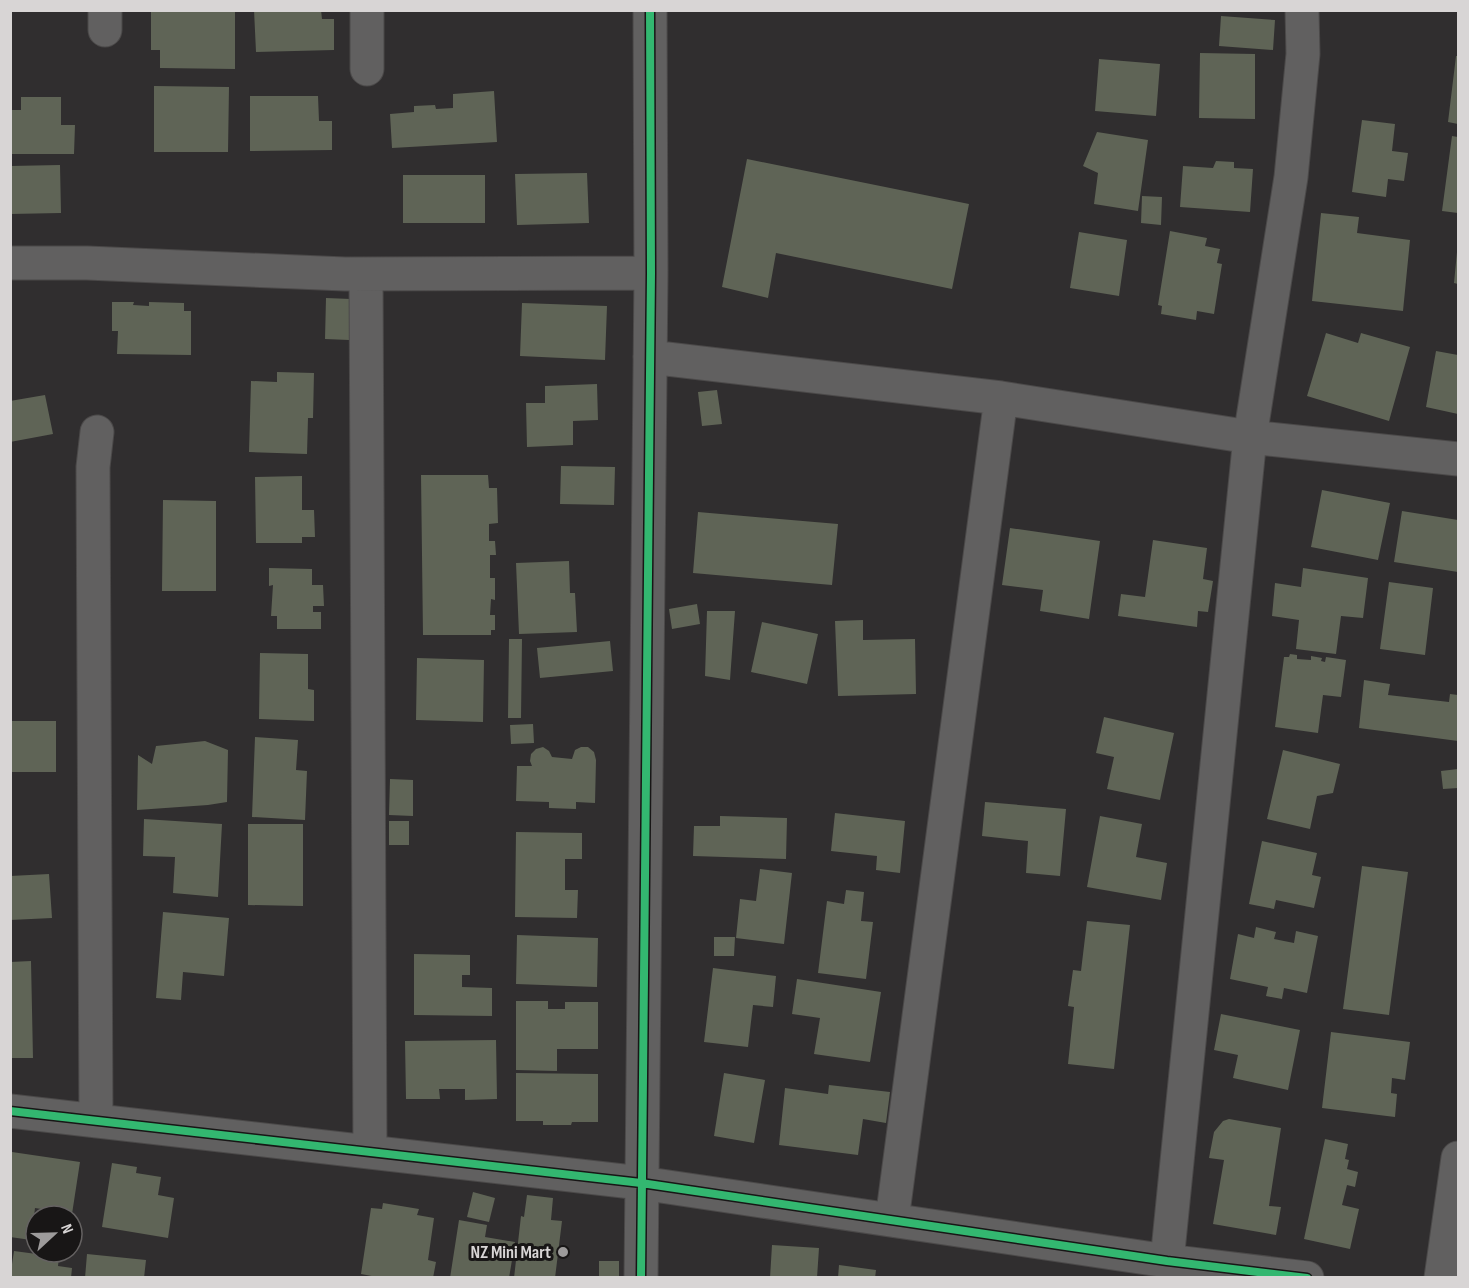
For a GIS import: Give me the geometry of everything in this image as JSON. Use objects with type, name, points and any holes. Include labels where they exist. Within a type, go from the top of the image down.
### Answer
[{"type":"street","points":[[367,10],[367,69]]},
{"type":"street","points":[[641,1278],[651,273],[650,10]]},
{"type":"street","points":[[1167,1261],[1251,436],[1291,177],[1303,54],[1302,10]]},
{"type":"street","points":[[10,263],[87,263],[366,274],[651,273]]},
{"type":"street","points":[[366,274],[370,1152]]},
{"type":"street","points":[[650,357],[1001,398],[1251,436],[1458,459]]},
{"type":"street","points":[[892,1220],[1001,398]]},
{"type":"street","points":[[96,1121],[93,467],[97,432]]},
{"type":"street","points":[[10,1111],[641,1183],[1167,1261],[1307,1278]]},
{"type":"street","points":[[1441,1278],[1458,1158]]},
{"type":"building","points":[[151,10],[235,10],[235,69],[160,68],[160,50],[151,50]]},
{"type":"building","points":[[254,10],[321,10],[322,19],[334,19],[334,50],[256,52]]},
{"type":"building","points":[[1221,16],[1275,20],[1273,50],[1219,46]]},
{"type":"building","points":[[1200,53],[1255,54],[1255,119],[1199,118]]},
{"type":"building","points":[[1456,56],[1458,56],[1458,124],[1448,122]]},
{"type":"building","points":[[1099,59],[1160,64],[1156,116],[1095,111]]},
{"type":"building","points":[[154,86],[229,87],[228,152],[154,152]]},
{"type":"building","points":[[494,91],[497,142],[392,148],[390,114],[414,112],[414,106],[435,105],[436,109],[453,108],[453,94]]},
{"type":"building","points":[[250,96],[318,96],[319,121],[332,121],[332,150],[250,151]]},
{"type":"building","points":[[21,97],[61,97],[61,125],[75,125],[74,154],[10,154],[10,110],[21,110]]},
{"type":"building","points":[[1362,120],[1395,124],[1392,151],[1408,153],[1404,181],[1388,179],[1386,197],[1352,192]]},
{"type":"building","points":[[1097,132],[1148,140],[1138,211],[1094,204],[1098,173],[1083,166]]},
{"type":"building","points":[[1452,136],[1458,137],[1458,213],[1442,211]]},
{"type":"building","points":[[747,159],[969,204],[952,289],[776,253],[768,298],[722,287]]},
{"type":"building","points":[[1216,161],[1234,162],[1234,168],[1253,169],[1250,212],[1180,207],[1183,166],[1213,168]]},
{"type":"building","points":[[60,165],[61,213],[10,214],[10,166]]},
{"type":"building","points":[[587,173],[589,223],[517,225],[515,174]]},
{"type":"building","points":[[403,175],[485,175],[485,223],[403,223]]},
{"type":"building","points":[[1142,196],[1162,197],[1161,225],[1141,223]]},
{"type":"building","points":[[1321,213],[1359,217],[1357,233],[1410,240],[1403,311],[1312,301]]},
{"type":"building","points":[[1170,231],[1207,238],[1205,246],[1220,249],[1217,263],[1222,264],[1214,314],[1197,311],[1196,320],[1161,314],[1162,306],[1158,305]]},
{"type":"building","points":[[1079,232],[1127,240],[1119,296],[1070,288]]},
{"type":"building","points":[[1458,252],[1458,284],[1454,283]]},
{"type":"building","points":[[326,298],[351,299],[349,340],[325,339]]},
{"type":"building","points":[[112,302],[134,302],[133,305],[149,306],[149,302],[184,303],[184,311],[191,311],[191,355],[117,354],[118,331],[112,331]]},
{"type":"building","points":[[522,303],[607,306],[605,360],[520,356]]},
{"type":"building","points":[[1326,333],[1358,343],[1361,333],[1410,347],[1389,421],[1307,396]]},
{"type":"building","points":[[1436,351],[1458,355],[1458,414],[1426,407]]},
{"type":"building","points":[[277,372],[314,373],[313,418],[308,418],[307,454],[249,452],[251,381],[277,382]]},
{"type":"building","points":[[597,384],[598,420],[573,421],[573,445],[527,447],[526,403],[545,403],[545,386]]},
{"type":"building","points":[[717,390],[722,424],[702,426],[698,392]]},
{"type":"building","points":[[45,395],[53,434],[10,442],[10,401]]},
{"type":"building","points":[[561,466],[615,467],[614,505],[560,504]]},
{"type":"building","points":[[421,475],[488,475],[489,488],[497,488],[498,523],[489,524],[489,541],[495,541],[496,555],[490,555],[490,578],[495,578],[495,600],[491,599],[490,615],[495,615],[495,630],[491,630],[491,635],[423,635]]},
{"type":"building","points":[[302,476],[302,510],[314,510],[315,537],[302,537],[302,543],[256,543],[255,477]]},
{"type":"building","points":[[1322,490],[1390,503],[1378,560],[1311,547]]},
{"type":"building","points":[[163,500],[216,501],[216,591],[162,591]]},
{"type":"building","points":[[1402,511],[1458,520],[1458,572],[1394,562]]},
{"type":"building","points":[[698,512],[838,524],[832,585],[693,573]]},
{"type":"building","points":[[1010,528],[1100,541],[1089,619],[1040,611],[1043,590],[1002,585]]},
{"type":"building","points":[[1153,540],[1207,548],[1203,579],[1213,581],[1208,612],[1198,611],[1197,627],[1118,616],[1121,594],[1145,597]]},
{"type":"building","points":[[569,561],[570,593],[575,593],[577,632],[519,634],[516,563]]},
{"type":"building","points":[[269,568],[312,569],[312,585],[323,585],[324,606],[313,606],[313,612],[321,612],[321,629],[277,629],[277,616],[271,616],[273,585],[269,586]]},
{"type":"building","points":[[1303,568],[1368,578],[1363,618],[1341,616],[1336,654],[1296,649],[1299,620],[1272,616],[1275,583],[1301,587]]},
{"type":"building","points":[[1389,582],[1433,588],[1425,655],[1380,649]]},
{"type":"building","points":[[697,604],[700,624],[672,629],[669,609]]},
{"type":"building","points":[[707,611],[735,611],[730,680],[705,676]]},
{"type":"building","points":[[863,620],[863,640],[915,639],[916,694],[838,696],[835,621]]},
{"type":"building","points":[[762,622],[818,634],[807,684],[751,672]]},
{"type":"building","points":[[509,639],[522,639],[521,718],[508,718]]},
{"type":"building","points":[[610,641],[613,671],[540,678],[537,648]]},
{"type":"building","points":[[260,653],[308,654],[308,689],[314,690],[314,721],[259,719]]},
{"type":"building","points":[[1290,654],[1297,655],[1297,659],[1311,660],[1311,656],[1322,658],[1321,661],[1325,662],[1326,657],[1346,660],[1341,697],[1323,695],[1318,733],[1275,727],[1284,657],[1289,657]]},
{"type":"building","points":[[417,658],[484,660],[483,722],[416,720]]},
{"type":"building","points":[[1364,680],[1390,684],[1388,695],[1449,702],[1450,694],[1458,695],[1458,741],[1359,728]]},
{"type":"building","points":[[1104,717],[1174,733],[1160,800],[1107,789],[1114,757],[1096,753]]},
{"type":"building","points":[[10,721],[56,721],[56,772],[10,772]]},
{"type":"building","points":[[533,724],[534,743],[511,744],[510,725]]},
{"type":"building","points":[[255,737],[298,740],[296,770],[307,771],[305,820],[252,817]]},
{"type":"building","points":[[205,741],[228,750],[227,802],[137,810],[138,755],[152,764],[156,746]]},
{"type":"building","points":[[543,747],[552,757],[572,759],[575,750],[581,747],[588,747],[594,752],[596,760],[595,803],[576,802],[576,809],[549,808],[549,802],[516,801],[517,766],[532,766],[531,754]]},
{"type":"building","points":[[1283,750],[1340,764],[1333,793],[1317,796],[1310,829],[1267,819]]},
{"type":"building","points":[[1458,769],[1458,788],[1443,789],[1441,771]]},
{"type":"building","points":[[390,779],[413,780],[413,816],[389,815]]},
{"type":"building","points":[[985,802],[1066,809],[1060,876],[1026,873],[1028,841],[982,836]]},
{"type":"building","points":[[835,813],[905,821],[900,873],[876,870],[877,856],[831,851]]},
{"type":"building","points":[[720,816],[787,818],[786,859],[693,856],[694,826],[720,826]]},
{"type":"building","points":[[1100,816],[1142,824],[1136,857],[1167,863],[1161,900],[1087,887]]},
{"type":"building","points":[[144,819],[222,824],[218,897],[173,893],[175,857],[143,856]]},
{"type":"building","points":[[389,821],[409,821],[409,845],[389,845]]},
{"type":"building","points":[[248,824],[303,824],[303,906],[248,905]]},
{"type":"building","points":[[516,832],[582,833],[582,859],[565,859],[565,890],[578,890],[577,918],[515,917]]},
{"type":"building","points":[[1262,841],[1317,853],[1312,875],[1321,877],[1314,908],[1276,900],[1274,909],[1249,904]]},
{"type":"building","points":[[1362,866],[1408,872],[1389,1015],[1343,1009]]},
{"type":"building","points":[[760,869],[792,873],[784,944],[736,938],[740,899],[756,901]]},
{"type":"building","points":[[49,874],[52,918],[10,920],[10,876]]},
{"type":"building","points":[[846,890],[864,892],[861,921],[873,922],[866,979],[818,973],[827,901],[844,904]]},
{"type":"building","points":[[163,912],[229,918],[224,976],[183,972],[181,1000],[156,998]]},
{"type":"building","points":[[1087,921],[1130,925],[1114,1069],[1068,1064],[1074,1007],[1068,1006],[1073,970],[1081,971]]},
{"type":"building","points":[[1256,927],[1276,932],[1274,939],[1294,943],[1296,931],[1318,936],[1307,993],[1284,988],[1282,999],[1266,996],[1268,987],[1230,979],[1238,934],[1254,938]]},
{"type":"building","points":[[517,935],[598,938],[597,987],[516,984]]},
{"type":"building","points":[[714,937],[735,937],[734,956],[714,956]]},
{"type":"building","points":[[414,954],[470,955],[470,975],[462,975],[462,987],[492,988],[492,1016],[414,1015]]},
{"type":"building","points":[[31,961],[33,1058],[10,1058],[10,962]]},
{"type":"building","points":[[713,968],[776,976],[773,1007],[753,1005],[748,1047],[704,1042]]},
{"type":"building","points":[[797,979],[881,992],[870,1062],[814,1054],[820,1018],[792,1014]]},
{"type":"building","points":[[516,1001],[548,1001],[548,1009],[565,1009],[565,1002],[598,1002],[598,1049],[557,1049],[557,1071],[516,1070]]},
{"type":"building","points":[[1221,1014],[1300,1030],[1288,1090],[1233,1078],[1238,1055],[1214,1050]]},
{"type":"building","points":[[1331,1032],[1410,1042],[1405,1080],[1392,1078],[1391,1093],[1397,1094],[1395,1117],[1322,1108]]},
{"type":"building","points":[[496,1040],[497,1099],[465,1100],[465,1089],[439,1089],[440,1099],[406,1099],[405,1041]]},
{"type":"building","points":[[516,1073],[598,1074],[598,1122],[543,1125],[543,1121],[516,1121]]},
{"type":"building","points":[[724,1073],[765,1080],[754,1143],[714,1136]]},
{"type":"building","points":[[829,1085],[890,1092],[886,1123],[863,1119],[858,1155],[779,1145],[785,1088],[828,1094]]},
{"type":"building","points":[[1229,1119],[1281,1128],[1269,1206],[1281,1207],[1276,1235],[1213,1224],[1224,1160],[1209,1158],[1214,1132],[1223,1121]]},
{"type":"building","points":[[1325,1139],[1348,1144],[1345,1159],[1349,1160],[1347,1169],[1358,1172],[1355,1187],[1347,1185],[1342,1205],[1359,1209],[1350,1249],[1304,1239]]},
{"type":"building","points":[[12,1152],[80,1162],[74,1204],[24,1204],[24,1239],[10,1237]]},
{"type":"building","points":[[112,1163],[137,1167],[136,1173],[161,1177],[158,1195],[174,1198],[168,1238],[102,1227]]},
{"type":"building","points":[[473,1192],[495,1198],[489,1222],[467,1217]]},
{"type":"building","points":[[527,1195],[553,1198],[551,1220],[562,1221],[555,1278],[514,1278],[521,1216],[524,1217]]},
{"type":"building","points":[[383,1203],[419,1209],[417,1215],[434,1218],[428,1260],[436,1262],[433,1278],[382,1278],[361,1274],[371,1208],[382,1209]]},
{"type":"building","points":[[459,1220],[487,1225],[485,1237],[515,1242],[509,1278],[450,1278]]},
{"type":"building","points":[[772,1245],[819,1248],[817,1278],[770,1278]]},
{"type":"building","points":[[14,1251],[24,1252],[24,1264],[58,1264],[58,1266],[72,1268],[71,1278],[10,1278],[10,1264],[12,1264]]},
{"type":"building","points":[[87,1254],[146,1260],[144,1278],[85,1278]]},
{"type":"building","points":[[599,1261],[619,1261],[619,1278],[599,1278]]},
{"type":"building","points":[[839,1265],[876,1270],[875,1278],[838,1278]]},
{"type":"cycle path","points":[[641,1278],[651,273],[650,10]]},
{"type":"cycle path","points":[[10,1111],[641,1183],[1167,1261],[1307,1278]]},
{"type":"place","name":"NZ Mini Mart","points":[[563,1252]]}]
